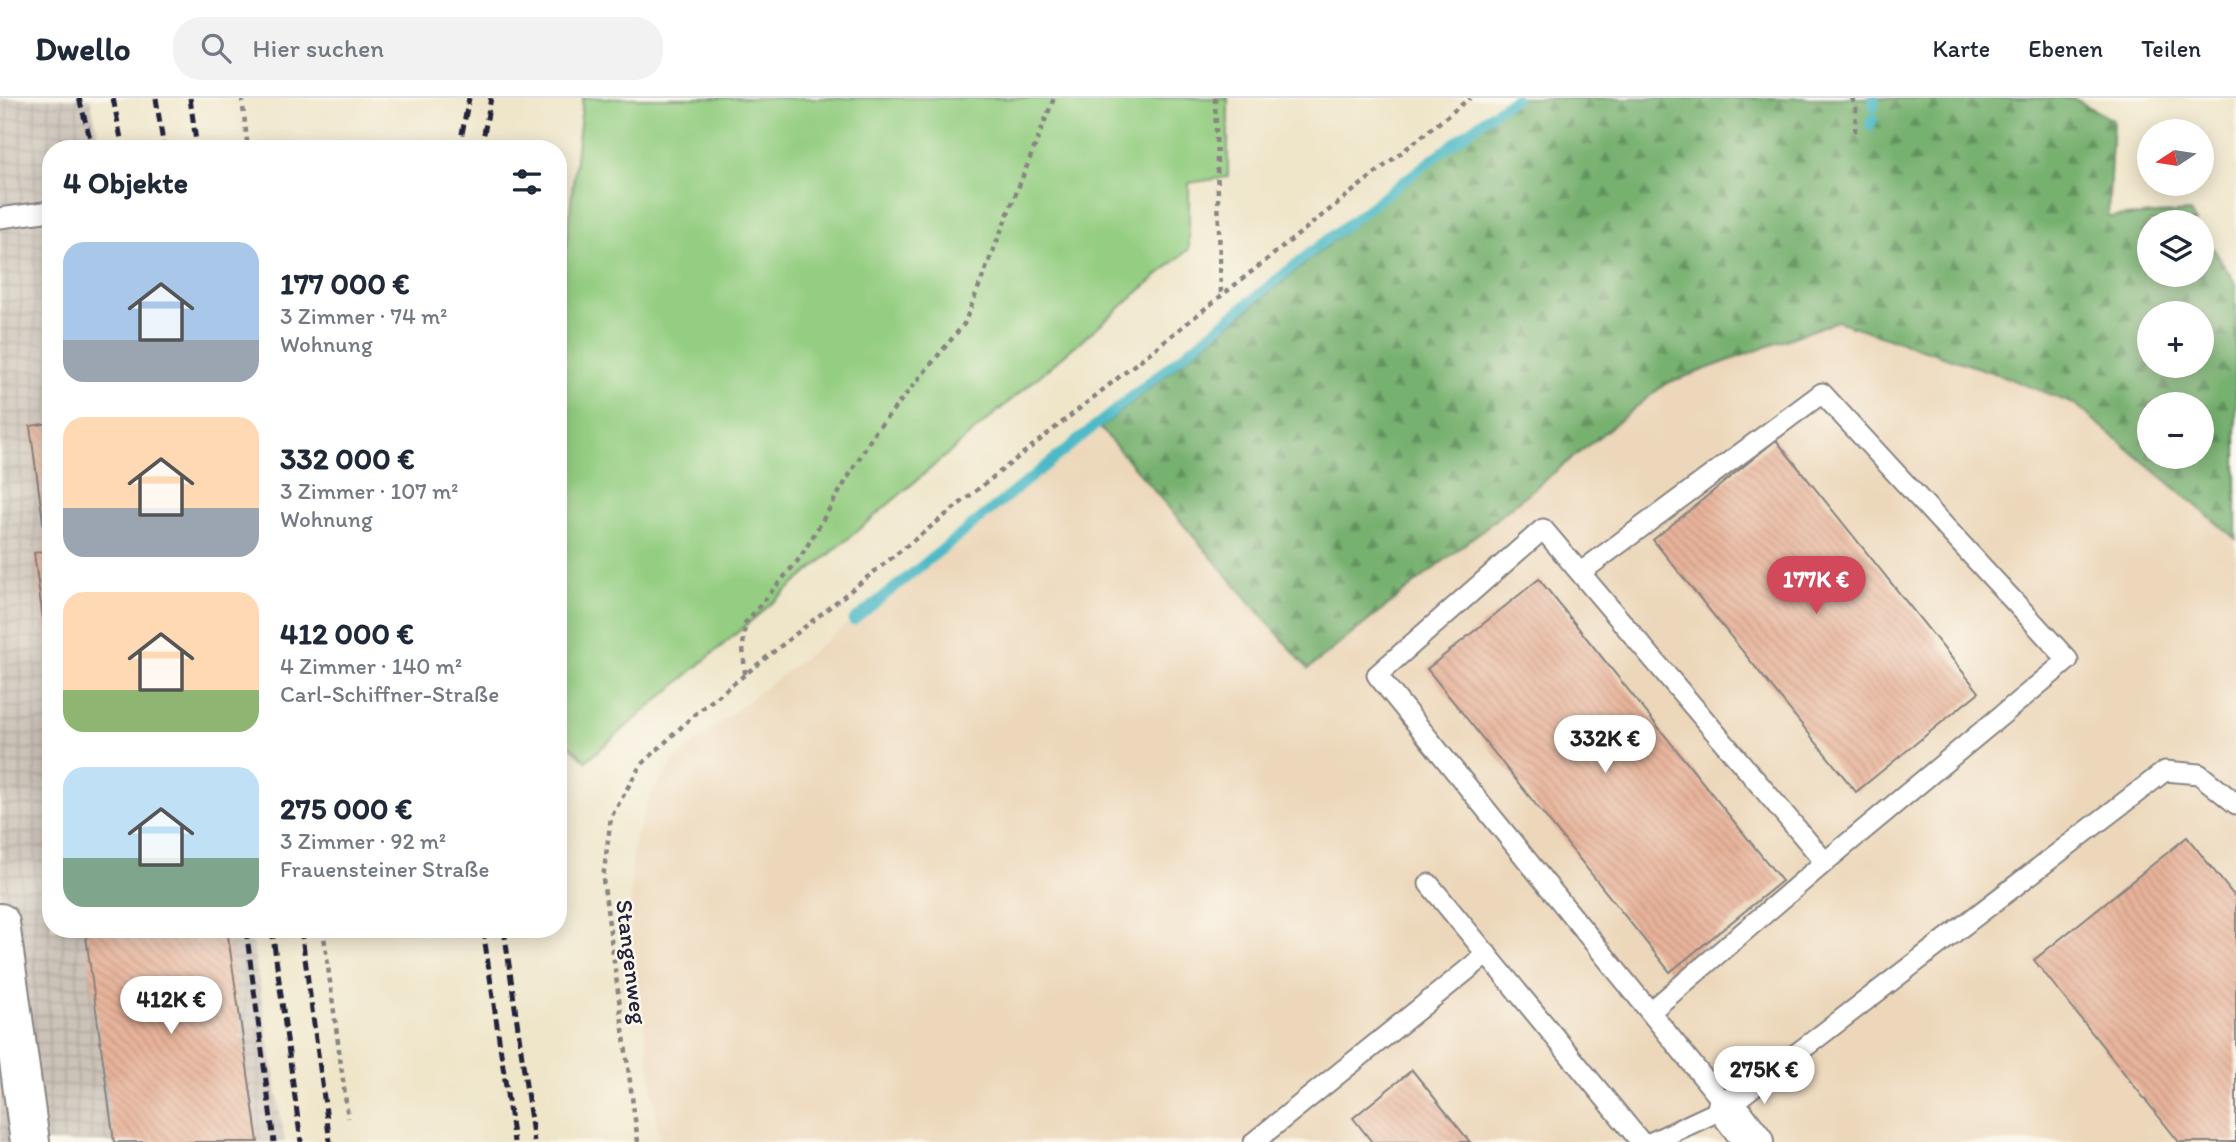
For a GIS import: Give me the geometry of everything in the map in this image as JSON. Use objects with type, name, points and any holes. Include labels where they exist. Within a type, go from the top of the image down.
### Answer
[{"type":"main road","points":[[0,923],[30,1142]]},
{"type":"main road","points":[[1727,1107],[1754,1142]]},
{"type":"lane","points":[[0,218],[42,212]]},
{"type":"lane","points":[[1581,572],[1822,393],[2068,660],[1650,1012]]},
{"type":"lane","points":[[1727,1107],[1377,675],[1543,529],[1825,862]]},
{"type":"lane","points":[[1652,1142],[1727,1107],[2165,771],[2199,774],[2236,804]]},
{"type":"lane","points":[[1429,884],[1641,1142]]},
{"type":"lane","points":[[1254,1142],[1276,1135],[1488,954]]},
{"type":"path","points":[[242,98],[247,140]]},
{"type":"path","points":[[745,675],[745,623],[800,558],[875,432],[964,324],[1054,98]]},
{"type":"path","points":[[1215,98],[1221,294]]},
{"type":"path","name":"Stangenweg","points":[[638,1142],[603,879],[611,817],[640,766],[694,715],[1470,98]]},
{"type":"path","points":[[1852,98],[1856,107],[1855,135]]},
{"type":"path","points":[[324,938],[348,1118]]},
{"type":"shaded area","points":[[0,98],[90,98],[99,140],[42,140],[42,938],[251,938],[285,1142],[0,1142]]},
{"type":"shaded area","points":[[1837,321],[2003,376],[2076,405],[2137,456],[2137,469],[2152,469],[2236,539],[2236,1142],[660,1142],[630,923],[633,848],[649,797],[674,762],[707,733],[1100,428],[1308,669],[1665,384]]},
{"type":"green space","points":[[583,98],[1228,98],[1228,177],[1189,183],[1189,249],[586,761],[567,743],[567,238]]},
{"type":"green space","points":[[1511,98],[2073,98],[2113,120],[2108,217],[2137,215],[2137,287],[2214,287],[2214,250],[2236,284],[2236,539],[2152,469],[2214,469],[2214,392],[2137,392],[2137,456],[2076,405],[2003,376],[1837,321],[1665,384],[1308,669],[1100,428]]},
{"type":"building","points":[[42,424],[42,514],[30,426]]},
{"type":"building","points":[[1776,440],[1979,692],[1856,792],[1653,540]]},
{"type":"building","points":[[42,551],[42,612],[34,553]]},
{"type":"building","points":[[1539,579],[1782,881],[1670,972],[1427,669]]},
{"type":"building","points":[[2187,837],[2236,898],[2236,1142],[2179,1142],[2034,960]]},
{"type":"building","points":[[86,938],[228,938],[258,1142],[114,1142]]},
{"type":"building","points":[[1412,1070],[1470,1142],[1372,1142],[1353,1118]]},
{"type":"waterway","points":[[853,621],[1316,248],[1516,98]]},
{"type":"waterway","points":[[1874,98],[1874,107]]},
{"type":"waterway","points":[[1870,126],[1873,118]]},
{"type":"railway","points":[[79,98],[91,140]]},
{"type":"railway","points":[[113,98],[121,140]]},
{"type":"railway","points":[[156,98],[163,140]]},
{"type":"railway","points":[[190,98],[196,140]]},
{"type":"railway","points":[[461,140],[469,98]]},
{"type":"railway","points":[[483,140],[491,98]]},
{"type":"railway","points":[[247,938],[274,1142]]},
{"type":"railway","points":[[273,938],[301,1142]]},
{"type":"railway","points":[[302,938],[330,1142]]},
{"type":"railway","points":[[484,938],[514,1142]]},
{"type":"railway","points":[[505,938],[534,1142]]}]
